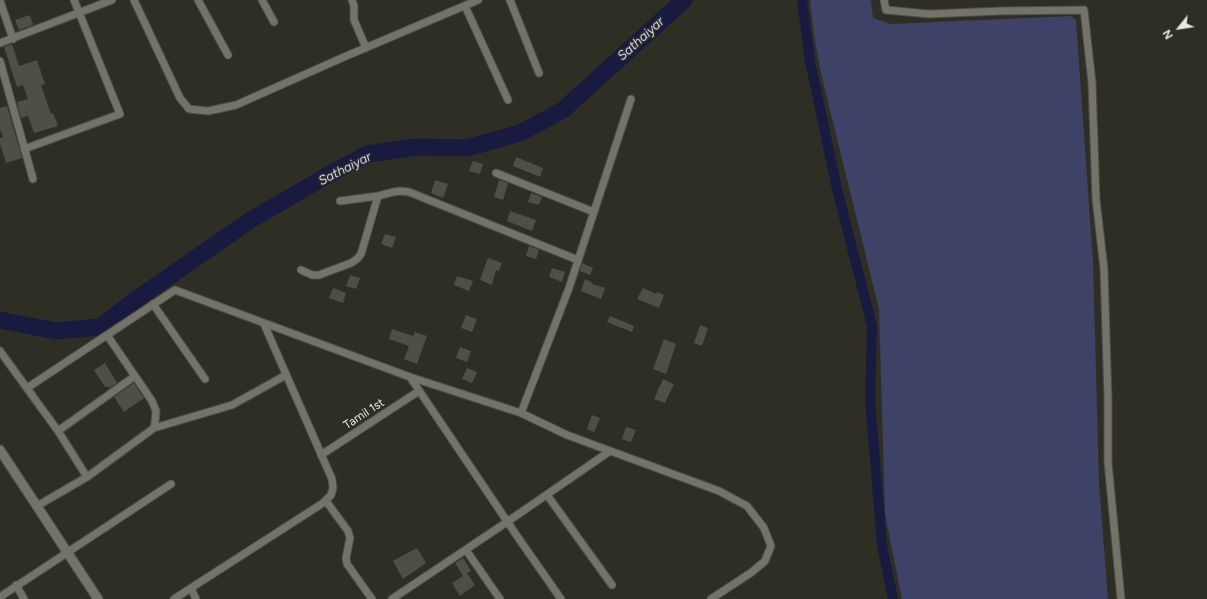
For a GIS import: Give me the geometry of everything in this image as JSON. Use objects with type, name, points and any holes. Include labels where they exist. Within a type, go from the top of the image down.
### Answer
[{"type":"street","points":[[24,149],[120,114],[74,0]]},
{"type":"street","points":[[0,43],[79,14],[112,0]]},
{"type":"street","points":[[134,0],[180,98],[189,108],[208,111],[236,105],[478,0]]},
{"type":"street","points":[[198,0],[228,56]]},
{"type":"street","points":[[262,0],[274,22]]},
{"type":"street","points":[[352,0],[354,6],[354,20],[366,48]]},
{"type":"street","points":[[510,0],[539,73]]},
{"type":"street","points":[[884,0],[886,10],[929,14],[1084,10],[1092,83],[1096,199],[1104,269],[1108,399],[1108,462],[1121,599]]},
{"type":"street","points":[[0,1],[13,39]]},
{"type":"street","points":[[465,6],[508,100]]},
{"type":"street","points":[[0,61],[32,179]]},
{"type":"street","points":[[520,413],[553,332],[631,99]]},
{"type":"street","points":[[496,173],[594,212]]},
{"type":"street","points":[[340,201],[378,196],[400,191],[409,192],[578,260]]},
{"type":"street","points":[[301,270],[312,275],[319,275],[351,263],[357,259],[361,254],[378,196]]},
{"type":"street","points":[[27,388],[175,290],[410,377],[520,413],[567,435],[719,491],[747,506],[764,528],[771,546],[765,561],[752,572],[711,599]]},
{"type":"street","points":[[153,304],[205,379]]},
{"type":"street","points":[[174,599],[326,500],[331,495],[333,488],[332,479],[264,324]]},
{"type":"street","points":[[107,335],[152,401],[156,411],[154,428]]},
{"type":"street","points":[[0,351],[58,431],[87,477]]},
{"type":"street","points":[[37,506],[87,477],[154,428],[232,405],[286,374]]},
{"type":"street","points":[[58,431],[135,376]]},
{"type":"street","points":[[410,377],[507,522],[561,599]]},
{"type":"street","name":"Tamil 1st","points":[[321,455],[420,391]]},
{"type":"street","points":[[0,450],[98,599]]},
{"type":"street","points":[[392,599],[610,451]]},
{"type":"street","points":[[0,596],[171,484]]},
{"type":"street","points":[[547,495],[612,585]]},
{"type":"street","points":[[326,500],[348,531],[350,538],[346,558],[347,564],[372,599]]},
{"type":"street","points":[[466,550],[500,599]]},
{"type":"street","points":[[16,585],[24,599]]},
{"type":"street","points":[[191,588],[196,599]]},
{"type":"shaded area","points":[[810,0],[871,0],[873,18],[891,24],[1071,16],[1076,20],[1093,261],[1099,484],[1108,599],[902,599],[885,514],[879,309],[822,78],[814,36]]},
{"type":"building","points":[[30,15],[33,25],[19,30],[15,20]]},
{"type":"building","points":[[12,44],[19,66],[37,60],[45,84],[41,85],[51,114],[53,113],[58,126],[34,133],[28,116],[21,118],[17,102],[28,99],[23,85],[17,87],[4,47]]},
{"type":"building","points":[[7,106],[22,158],[6,163],[0,143],[0,138],[3,137],[0,129],[0,108]]},
{"type":"building","points":[[516,157],[543,168],[540,177],[513,166]]},
{"type":"building","points":[[473,161],[483,164],[480,174],[469,171]]},
{"type":"building","points":[[435,180],[448,184],[443,198],[431,193]]},
{"type":"building","points":[[499,180],[508,183],[503,200],[494,197]]},
{"type":"building","points":[[531,193],[542,197],[539,205],[528,202]]},
{"type":"building","points":[[510,211],[536,220],[532,231],[507,221]]},
{"type":"building","points":[[385,234],[396,237],[392,248],[381,244]]},
{"type":"building","points":[[529,246],[539,250],[536,259],[526,256]]},
{"type":"building","points":[[488,258],[502,263],[499,271],[496,270],[492,285],[480,280]]},
{"type":"building","points":[[582,263],[593,268],[590,275],[580,271]]},
{"type":"building","points":[[552,268],[565,272],[562,282],[549,277]]},
{"type":"building","points":[[350,275],[360,278],[356,289],[346,286]]},
{"type":"building","points":[[457,276],[473,281],[469,291],[454,285]]},
{"type":"building","points":[[585,279],[593,283],[592,284],[605,288],[601,299],[581,291]]},
{"type":"building","points":[[333,288],[346,293],[343,303],[329,298]]},
{"type":"building","points":[[643,288],[656,294],[657,292],[664,295],[659,308],[637,299]]},
{"type":"building","points":[[466,315],[477,319],[472,332],[461,328]]},
{"type":"building","points":[[610,316],[634,326],[632,332],[607,322]]},
{"type":"building","points":[[700,325],[708,328],[702,346],[694,343]]},
{"type":"building","points":[[392,329],[413,336],[415,332],[427,336],[417,364],[404,359],[409,346],[389,339]]},
{"type":"building","points":[[664,339],[676,344],[666,374],[653,369]]},
{"type":"building","points":[[460,347],[471,351],[467,362],[456,358]]},
{"type":"building","points":[[105,363],[117,383],[109,388],[107,386],[105,387],[94,370]]},
{"type":"building","points":[[467,368],[477,372],[472,383],[462,379]]},
{"type":"building","points":[[663,379],[674,384],[665,403],[654,399]]},
{"type":"building","points":[[134,383],[144,398],[124,412],[114,397]]},
{"type":"building","points":[[592,415],[600,418],[594,432],[587,429]]},
{"type":"building","points":[[626,427],[636,430],[631,442],[622,439]]},
{"type":"building","points":[[417,548],[426,563],[403,579],[393,561]]},
{"type":"building","points":[[463,558],[471,571],[467,573],[475,585],[460,596],[452,583],[463,576],[455,563]]},
{"type":"waterway","name":"Sathaiyar","points":[[0,320],[56,331],[100,327],[134,301],[249,221],[367,154],[416,147],[467,148],[520,133],[563,110],[684,0]]},
{"type":"waterway","points":[[802,0],[810,61],[837,189],[872,326],[870,401],[882,545],[893,599]]}]
